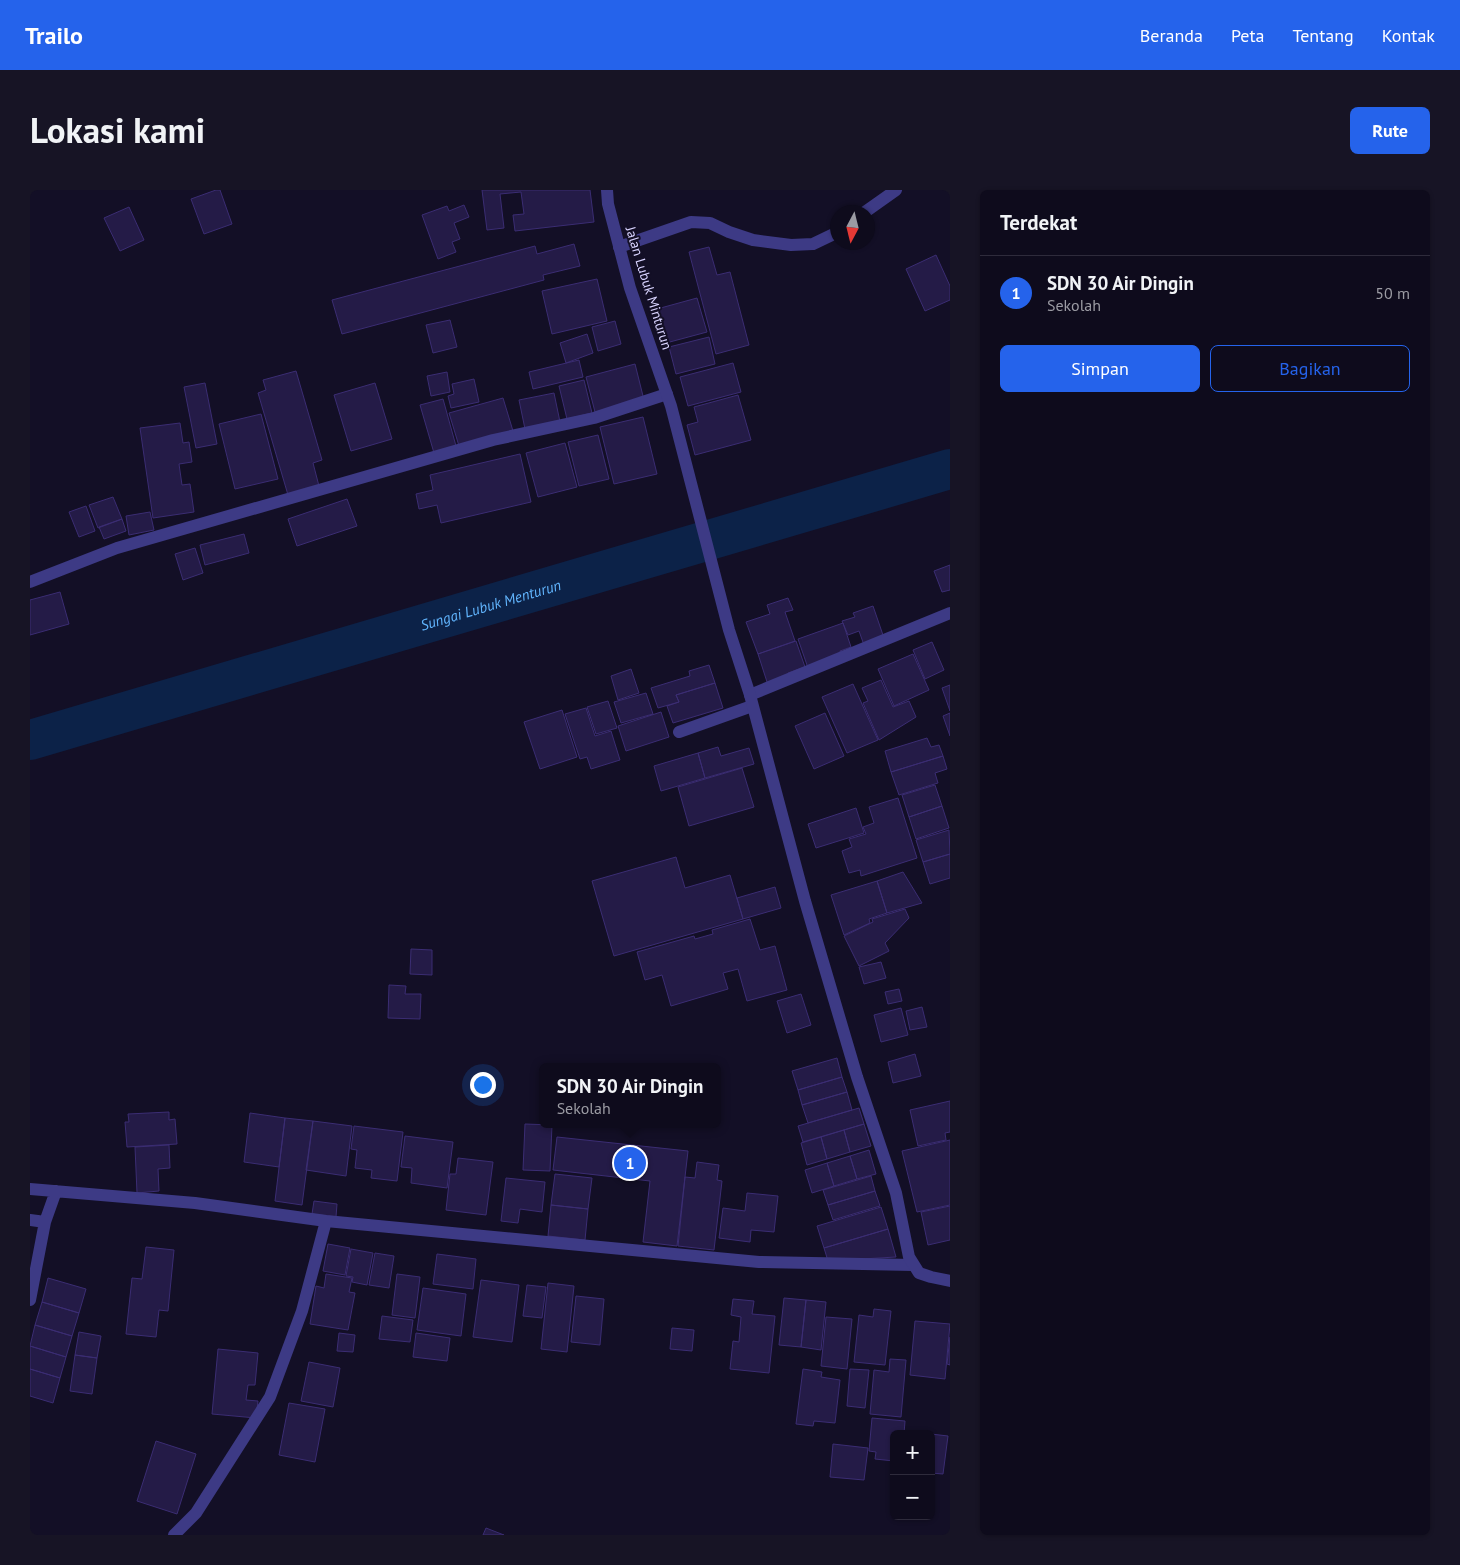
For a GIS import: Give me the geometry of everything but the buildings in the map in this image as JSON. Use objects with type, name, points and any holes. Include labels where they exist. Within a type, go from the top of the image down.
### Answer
[{"type":"street","name":"Jalan Lubuk Minturun","points":[[607,190],[608,204],[630,288],[674,416],[725,613],[751,700],[805,901],[854,1068],[896,1193],[909,1257],[913,1265]]},
{"type":"street","points":[[875,205],[896,190]]},
{"type":"street","points":[[619,247],[691,222],[710,223],[753,240],[791,246],[813,244],[830,236]]},
{"type":"street","points":[[30,582],[117,548],[493,440],[594,418],[667,394]]},
{"type":"street","points":[[679,732],[950,613]]},
{"type":"street","points":[[30,1189],[195,1203],[326,1221],[758,1262],[913,1265],[919,1273],[950,1281]]},
{"type":"street","points":[[30,1300],[45,1222],[56,1191]]},
{"type":"street","points":[[30,1220],[45,1222]]},
{"type":"street","points":[[174,1535],[196,1513],[270,1397],[302,1311],[326,1221]]},
{"type":"waterway","name":"Sungai Lubuk Menturun","points":[[30,740],[950,469]]},
{"type":"place","name":"SDN 30 Air Dingin","points":[[630,1163]]}]
